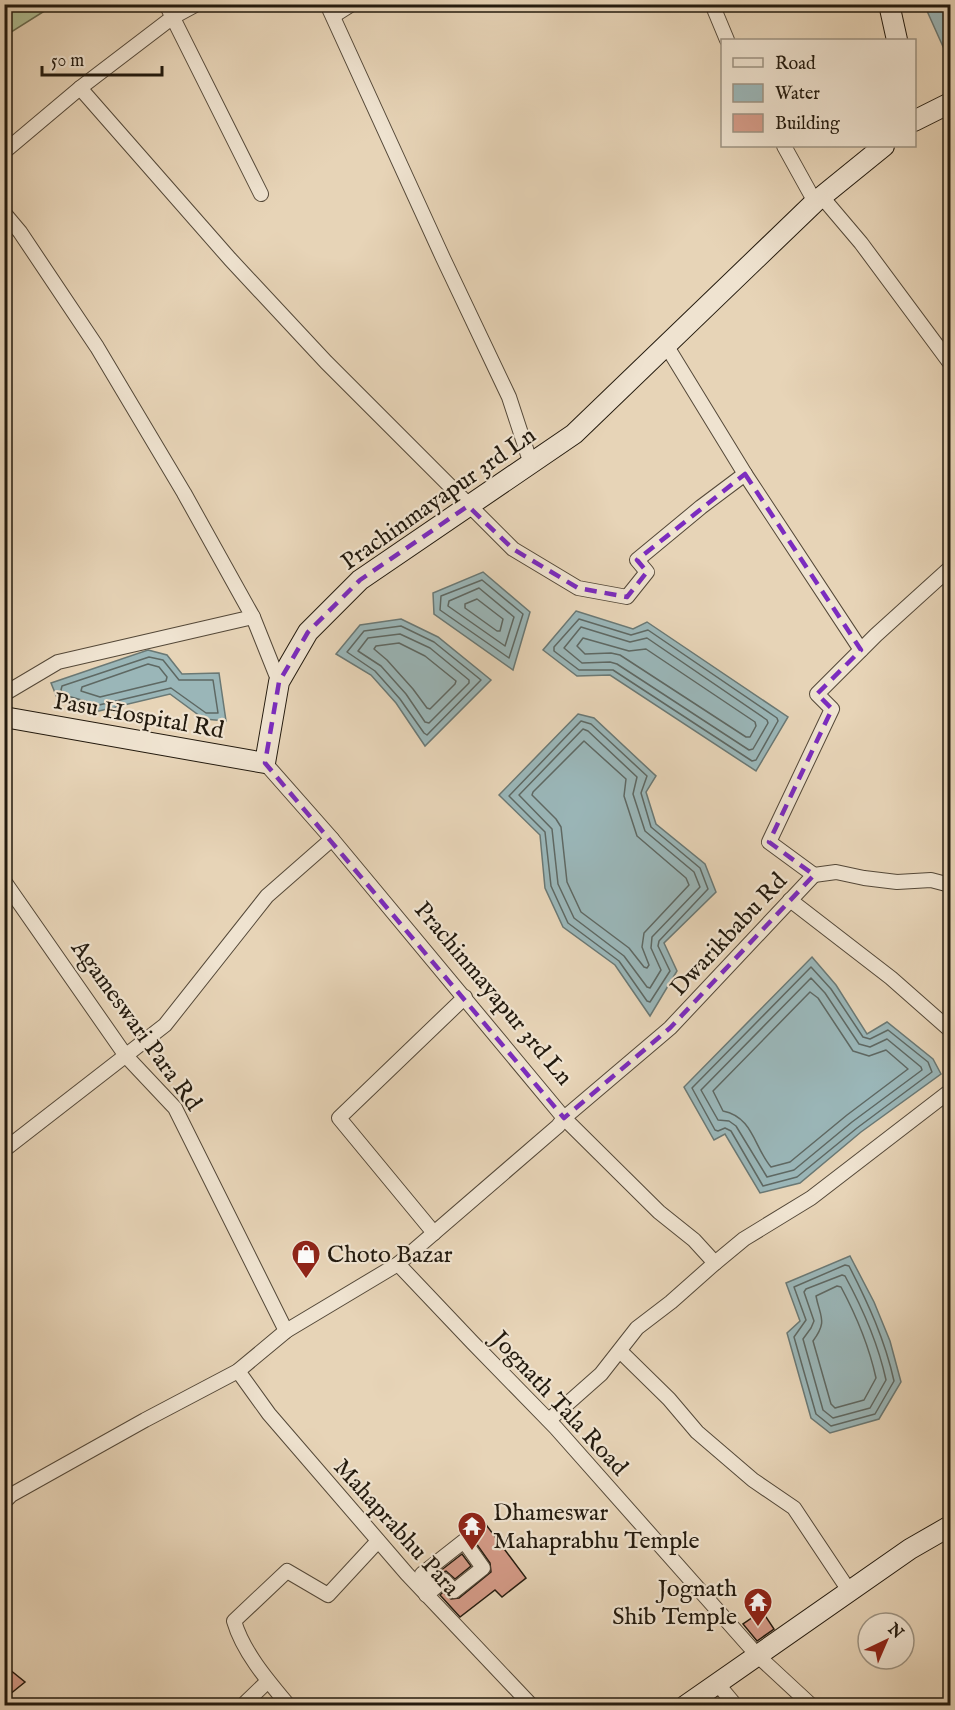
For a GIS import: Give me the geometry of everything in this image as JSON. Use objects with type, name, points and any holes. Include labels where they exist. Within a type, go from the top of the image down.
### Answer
[{"type":"main road","points":[[889,4],[897,39]]},
{"type":"main road","points":[[916,120],[951,103]]},
{"type":"main road","name":"Prachinmayapur 3rd Ln","points":[[265,763],[279,682],[308,632],[360,580],[574,434],[818,199],[883,147]]},
{"type":"main road","name":"Pasu Hospital Rd","points":[[4,717],[265,763]]},
{"type":"main road","points":[[685,1706],[716,1682],[758,1656],[910,1549],[951,1526]]},
{"type":"street","points":[[4,152],[170,11],[197,4]]},
{"type":"street","points":[[352,4],[330,10],[509,397],[531,464]]},
{"type":"street","points":[[712,4],[727,39]]},
{"type":"street","points":[[170,11],[261,194]]},
{"type":"street","points":[[80,88],[230,260],[468,506],[513,549],[578,588],[627,597],[647,572],[637,560],[745,474]]},
{"type":"street","points":[[785,147],[818,199],[861,243],[951,363]]},
{"type":"street","points":[[4,213],[20,232],[97,347],[184,493],[253,617],[279,682]]},
{"type":"street","points":[[666,345],[745,474],[861,650]]},
{"type":"street","name":"Dwarikbabu Rd","points":[[4,1502],[145,1420],[238,1371],[286,1331],[398,1264],[670,1028],[814,875],[769,842],[832,709],[817,694],[861,650],[951,568]]},
{"type":"street","points":[[4,694],[58,662],[253,617]]},
{"type":"street","name":"Prachinmayapur 3rd Ln","points":[[265,763],[332,838],[465,997],[561,1122],[659,1212],[694,1240],[715,1263]]},
{"type":"street","points":[[4,1150],[165,1024],[267,896],[332,838]]},
{"type":"street","points":[[814,875],[836,872],[897,882],[931,880],[951,885]]},
{"type":"street","name":"Agameswari Para Rd","points":[[4,881],[126,1056],[175,1108],[286,1331]]},
{"type":"street","points":[[790,900],[891,978],[951,1030]]},
{"type":"street","points":[[434,1233],[339,1118],[465,997]]},
{"type":"street","points":[[549,1420],[601,1374],[637,1328],[744,1239],[811,1198],[951,1091]]},
{"type":"street","name":"Jognath Tala Road","points":[[398,1264],[549,1420],[758,1656],[812,1706]]},
{"type":"street","points":[[620,1351],[669,1399],[697,1432],[753,1480],[794,1508],[850,1592]]},
{"type":"street","name":"Mahaprabhu Para","points":[[238,1371],[269,1414],[378,1541],[430,1591],[532,1706]]},
{"type":"street","points":[[289,1706],[268,1681],[238,1634],[234,1621],[287,1571],[328,1595],[378,1541]]},
{"type":"street","points":[[242,1706],[268,1681]]},
{"type":"street","points":[[716,1682],[736,1706]]},
{"type":"highlighted area","points":[[745,474],[861,650],[817,694],[832,709],[769,842],[814,875],[670,1028],[564,1118],[265,763],[279,682],[308,632],[360,580],[468,506],[513,549],[578,588],[627,597],[647,572],[637,560]]},
{"type":"green space","points":[[5,4],[54,4],[54,5],[5,36]]},
{"type":"water","points":[[940,5],[950,5],[949,60],[927,11]]},
{"type":"water","points":[[483,572],[530,612],[513,670],[434,614],[433,593]]},
{"type":"water","points":[[576,611],[633,629],[647,622],[788,717],[756,771],[610,675],[577,676],[543,650]]},
{"type":"water","points":[[401,619],[438,637],[491,680],[425,746],[396,703],[371,675],[336,654],[360,625]]},
{"type":"water","points":[[148,650],[167,655],[182,674],[219,673],[226,721],[204,719],[170,694],[99,711],[58,700],[51,683]]},
{"type":"water","points":[[578,714],[594,718],[656,776],[646,792],[656,824],[705,864],[716,892],[664,943],[677,971],[650,1016],[615,965],[563,927],[545,888],[540,835],[499,795]]},
{"type":"water","points":[[812,957],[836,985],[867,1034],[887,1022],[933,1059],[941,1074],[861,1132],[800,1183],[760,1193],[725,1134],[714,1140],[684,1087]]},
{"type":"water","points":[[850,1256],[874,1302],[890,1341],[901,1382],[879,1419],[830,1433],[811,1418],[787,1333],[800,1321],[786,1283]]},
{"type":"building","points":[[484,1522],[526,1578],[502,1597],[495,1590],[460,1617],[440,1595],[443,1592],[451,1599],[459,1598],[491,1572],[490,1563],[471,1536],[463,1532],[467,1529],[470,1533]]},
{"type":"building","points":[[462,1554],[471,1566],[455,1579],[446,1571],[435,1575]]},
{"type":"building","name":"Jognath Shib Temple","points":[[762,1611],[774,1629],[757,1641],[743,1624]]},
{"type":"building","points":[[4,1665],[25,1682],[4,1699]]},
{"type":"place","name":"Choto Bazar","points":[[306,1280]]},
{"type":"place","name":"Dhameswar Mahaprabhu Temple","points":[[472,1552]]},
{"type":"place","name":"Jognath Shib Temple","points":[[758,1628]]}]
